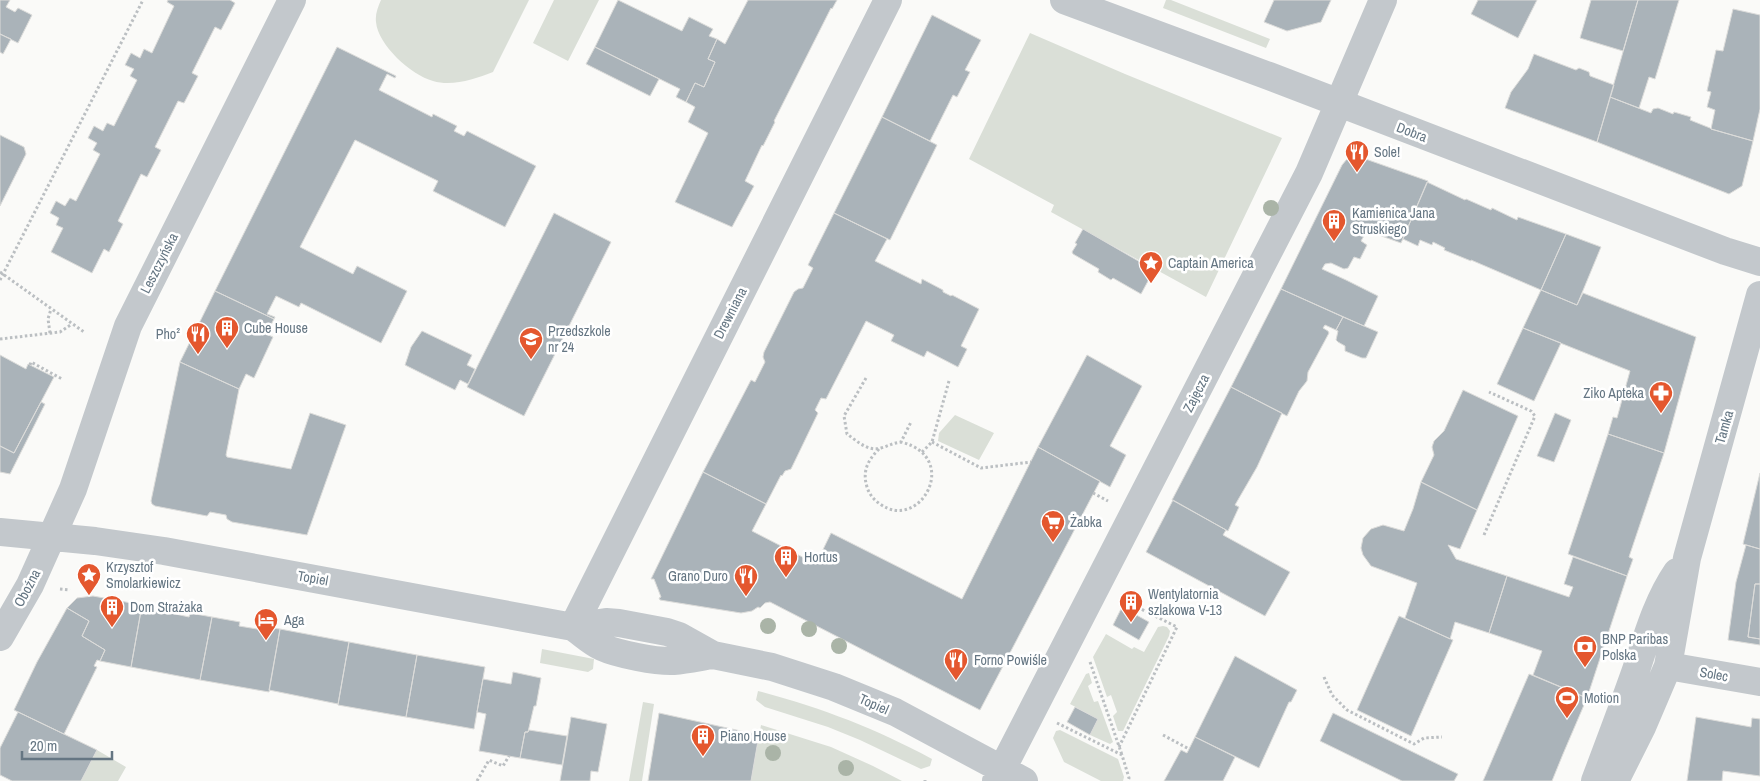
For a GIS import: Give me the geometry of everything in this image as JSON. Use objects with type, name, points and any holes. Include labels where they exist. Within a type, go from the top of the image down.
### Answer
[{"type":"street","name":"Leszczyńska","points":[[52,537],[73,489],[128,326],[292,0]]},
{"type":"street","name":"Drewniana","points":[[573,626],[888,0]]},
{"type":"street","name":"Dobra","points":[[1064,0],[1716,248],[1760,262]]},
{"type":"street","name":"Zajęcza","points":[[1008,777],[1304,182],[1383,0]]},
{"type":"street","name":"Tamka","points":[[1615,781],[1642,727],[1668,666],[1687,558],[1760,295]]},
{"type":"street","name":"Topiel","points":[[0,532],[95,541],[164,551],[573,626],[601,646],[612,651],[660,660],[674,661],[713,655],[772,667],[834,687],[895,712],[1008,777]]},
{"type":"street","name":"Oboźna","points":[[0,637],[30,585],[52,537]]},
{"type":"street","name":"Tamka","points":[[1595,781],[1656,612],[1670,581],[1687,558]]},
{"type":"street","name":"Solec","points":[[1668,666],[1760,682]]},
{"type":"path","points":[[0,280],[143,0]]},
{"type":"path","points":[[2,273],[84,332]]},
{"type":"path","points":[[50,333],[48,319],[51,309]]},
{"type":"path","points":[[0,339],[60,332],[72,324]]},
{"type":"path","points":[[30,365],[32,362],[62,379]]},
{"type":"path","points":[[866,378],[844,416],[847,434],[864,446],[879,449]]},
{"type":"path","points":[[922,452],[932,442],[949,381]]},
{"type":"path","points":[[1484,535],[1534,416],[1531,411],[1489,392]]},
{"type":"path","points":[[901,442],[912,422]]},
{"type":"path","points":[[901,442],[912,445],[922,452],[932,470],[932,481],[929,491],[923,500],[904,510],[893,510],[874,500],[868,490],[865,479],[866,468],[871,457],[879,449],[889,444],[901,442]]},
{"type":"path","points":[[932,442],[981,468],[1031,462]]},
{"type":"path","points":[[1093,493],[1110,502]]},
{"type":"path","points":[[1116,597],[1177,627],[1119,747]]},
{"type":"path","points":[[1087,654],[1122,755],[1129,778],[1128,781]]},
{"type":"path","points":[[1324,677],[1332,695],[1347,710],[1414,744],[1424,738],[1442,737]]},
{"type":"path","points":[[1054,721],[1122,755]]},
{"type":"path","points":[[1163,736],[1189,749]]},
{"type":"path","points":[[478,781],[489,760],[502,766],[509,756]]},
{"type":"shaded area","points":[[381,0],[529,0],[493,72],[471,80],[456,83],[440,83],[424,78],[406,66],[389,49],[378,31],[376,22],[376,13]]},
{"type":"shaded area","points":[[554,0],[599,0],[568,61],[533,43]]},
{"type":"shaded area","points":[[1166,0],[1171,0],[1270,39],[1266,48],[1163,8]]},
{"type":"shaded area","points":[[1030,33],[1282,138],[1206,297],[1051,212],[1054,205],[969,159]]},
{"type":"shaded area","points":[[955,415],[994,433],[979,460],[938,441],[939,433]]},
{"type":"shaded area","points":[[1158,627],[1167,627],[1170,631],[1169,636],[1123,731],[1118,731],[1113,716],[1117,712],[1111,695],[1107,697],[1093,657],[1106,634],[1132,649],[1134,647],[1144,652]]},
{"type":"shaded area","points":[[542,649],[594,659],[593,669],[588,672],[540,663]]},
{"type":"shaded area","points":[[1089,673],[1092,683],[1088,686],[1094,702],[1098,701],[1113,742],[1110,744],[1090,735],[1098,719],[1070,704],[1086,674]]},
{"type":"shaded area","points":[[758,691],[804,704],[868,728],[932,759],[930,766],[921,769],[828,727],[765,707],[756,700]]},
{"type":"shaded area","points":[[643,702],[654,704],[642,781],[629,781]]},
{"type":"shaded area","points":[[761,725],[831,747],[902,781],[751,781]]},
{"type":"shaded area","points":[[1060,730],[1118,759],[1124,777],[1123,781],[1101,781],[1064,762],[1053,738],[1056,731]]},
{"type":"shaded area","points":[[97,750],[126,767],[118,781],[81,781]]},
{"type":"building","points":[[0,0],[10,0],[6,7],[15,12],[18,8],[32,15],[18,43],[0,34]]},
{"type":"building","points":[[168,0],[230,0],[235,3],[221,30],[215,27],[192,73],[198,76],[184,103],[178,101],[155,147],[161,150],[147,177],[141,174],[118,221],[123,224],[109,252],[104,249],[92,273],[51,252],[63,228],[56,225],[59,218],[50,213],[56,201],[65,206],[70,198],[76,201],[100,154],[93,150],[97,143],[88,138],[94,126],[103,131],[107,123],[114,126],[137,80],[130,76],[134,69],[125,65],[131,53],[140,58],[144,49],[152,53],[174,6],[167,2]]},
{"type":"building","points":[[618,0],[682,31],[689,17],[713,29],[709,36],[717,39],[708,59],[715,62],[704,87],[695,83],[686,102],[676,97],[680,89],[595,47]]},
{"type":"building","points":[[748,0],[837,0],[831,8],[745,181],[754,186],[732,227],[675,202],[708,133],[688,122],[695,107],[686,102],[695,83],[704,87],[715,62],[708,59],[717,39],[725,44]]},
{"type":"building","points":[[1274,0],[1331,0],[1321,22],[1287,31],[1264,22]]},
{"type":"building","points":[[1478,0],[1537,0],[1518,38],[1471,14]]},
{"type":"building","points":[[1591,0],[1638,0],[1623,51],[1580,38]]},
{"type":"building","points":[[1638,0],[1679,0],[1655,79],[1649,77],[1639,108],[1610,97]]},
{"type":"building","points":[[1733,9],[1760,15],[1760,109],[1753,141],[1711,129],[1715,110],[1707,107],[1711,92],[1707,91],[1716,50],[1723,51]]},
{"type":"building","points":[[932,15],[981,40],[965,70],[970,72],[957,97],[953,95],[930,141],[882,117]]},
{"type":"building","points":[[0,34],[11,39],[3,54],[0,52]]},
{"type":"building","points":[[337,47],[396,76],[395,78],[387,74],[379,90],[432,117],[433,114],[457,126],[454,131],[464,136],[467,131],[536,166],[505,227],[433,191],[438,181],[355,140],[300,247],[353,274],[357,266],[407,291],[381,343],[301,303],[299,307],[276,296],[267,314],[275,317],[274,319],[215,291]]},
{"type":"building","points":[[595,47],[659,79],[650,96],[586,64]]},
{"type":"building","points":[[1534,54],[1576,70],[1579,68],[1589,72],[1590,76],[1614,85],[1597,142],[1505,108],[1511,92],[1528,69]]},
{"type":"building","points":[[1610,97],[1651,113],[1653,109],[1658,108],[1673,114],[1674,112],[1691,117],[1690,120],[1711,129],[1753,141],[1742,186],[1729,194],[1597,142]]},
{"type":"building","points":[[882,117],[937,145],[890,240],[834,213]]},
{"type":"building","points":[[0,135],[24,147],[26,154],[0,206]]},
{"type":"building","name":"Kamienica Jana Struskiego","points":[[1357,156],[1428,181],[1401,243],[1376,234],[1372,227],[1363,232],[1365,234],[1361,241],[1367,245],[1360,259],[1354,257],[1348,268],[1344,269],[1331,263],[1325,264],[1322,269],[1378,296],[1364,326],[1281,289],[1342,165],[1347,159]]},
{"type":"building","points":[[1427,182],[1465,200],[1491,210],[1492,208],[1517,220],[1518,217],[1566,234],[1541,290],[1444,250],[1445,248],[1433,242],[1432,245],[1420,240],[1418,246],[1403,239]]},
{"type":"building","points":[[554,213],[611,242],[524,416],[467,387]]},
{"type":"building","points":[[834,213],[887,239],[875,261],[921,284],[922,279],[943,290],[943,292],[979,309],[961,346],[967,349],[958,367],[927,351],[924,357],[891,341],[894,335],[866,321],[826,399],[821,398],[815,410],[818,413],[791,469],[781,475],[766,504],[703,472],[751,380],[755,382],[765,362],[764,352],[794,292],[803,288],[813,268],[808,265]]},
{"type":"building","points":[[1083,229],[1154,270],[1141,294],[1113,278],[1111,280],[1098,272],[1099,269],[1073,254],[1072,252],[1077,244],[1075,243]]},
{"type":"building","points":[[1566,234],[1601,247],[1577,305],[1541,290]]},
{"type":"building","points":[[1281,289],[1343,317],[1336,330],[1325,325],[1323,328],[1329,333],[1308,372],[1307,381],[1299,391],[1287,416],[1231,387]]},
{"type":"building","points":[[1541,290],[1577,305],[1583,293],[1696,337],[1664,453],[1608,434],[1613,417],[1617,418],[1630,371],[1523,328]]},
{"type":"building","name":"Cube House","points":[[215,291],[274,319],[266,334],[273,337],[254,378],[246,374],[239,389],[180,362]]},
{"type":"building","points":[[1343,317],[1378,332],[1366,358],[1345,351],[1345,346],[1336,340],[1338,331],[1336,330]]},
{"type":"building","points":[[1523,328],[1561,343],[1534,401],[1497,384]]},
{"type":"building","points":[[422,331],[472,355],[467,365],[475,369],[468,384],[460,380],[455,390],[405,365],[411,347]]},
{"type":"building","points":[[0,355],[26,369],[28,364],[54,377],[14,453],[0,446]]},
{"type":"building","points":[[1087,355],[1142,386],[1110,446],[1126,455],[1110,487],[1038,447]]},
{"type":"building","points":[[180,362],[239,389],[227,457],[291,469],[310,413],[346,425],[307,535],[232,522],[227,519],[226,515],[210,512],[207,516],[152,504],[151,501]]},
{"type":"building","points":[[1231,387],[1282,413],[1257,467],[1235,505],[1239,507],[1228,531],[1172,500]]},
{"type":"building","points":[[1463,390],[1518,416],[1477,510],[1421,482],[1434,455],[1432,447],[1434,441],[1444,431]]},
{"type":"building","points":[[41,402],[45,404],[10,474],[0,472],[0,446],[14,453]]},
{"type":"building","points":[[1555,413],[1571,420],[1554,462],[1537,456]]},
{"type":"building","points":[[1608,434],[1664,453],[1629,557],[1633,559],[1627,576],[1568,554]]},
{"type":"building","name":"Hortus","points":[[1038,447],[1100,481],[980,710],[770,602],[765,603],[760,608],[741,613],[660,600],[659,598],[661,597],[654,579],[651,579],[703,472],[766,504],[752,531],[816,564],[831,533],[962,599]]},
{"type":"building","points":[[1760,473],[1760,549],[1743,544]]},
{"type":"building","points":[[1421,482],[1477,510],[1460,549],[1448,545],[1456,559],[1507,576],[1489,633],[1455,622],[1450,639],[1405,618],[1417,583],[1371,566],[1363,555],[1361,548],[1363,538],[1371,529],[1383,525],[1404,531]]},
{"type":"building","points":[[1173,500],[1226,530],[1223,535],[1290,572],[1265,616],[1146,552]]},
{"type":"building","points":[[1746,545],[1760,549],[1760,584],[1755,584],[1748,637],[1760,639],[1760,645],[1728,640],[1736,582]]},
{"type":"building","points":[[1573,557],[1627,576],[1587,698],[1533,675],[1542,651],[1489,633],[1507,576],[1569,597],[1573,587],[1564,584]]},
{"type":"building","points":[[1755,584],[1760,584],[1760,639],[1748,637]]},
{"type":"building","name":"Dom Strażaka","points":[[93,596],[142,605],[131,667],[100,661],[105,650],[82,636],[89,621],[67,608],[77,598]]},
{"type":"building","points":[[142,605],[172,610],[171,613],[189,617],[190,613],[212,617],[200,680],[131,667]]},
{"type":"building","name":"Wentylatornia szlakowa V-13","points":[[1122,607],[1149,622],[1139,640],[1113,625]]},
{"type":"building","points":[[67,608],[89,621],[82,636],[105,650],[100,661],[97,660],[94,666],[97,667],[64,734],[14,710],[37,662]]},
{"type":"building","points":[[1399,616],[1453,640],[1411,736],[1357,710]]},
{"type":"building","points":[[212,617],[240,622],[239,626],[257,629],[257,626],[280,629],[269,692],[200,680]]},
{"type":"building","points":[[280,629],[349,642],[338,704],[269,690]]},
{"type":"building","points":[[349,642],[417,655],[406,717],[338,705]]},
{"type":"building","points":[[417,655],[485,667],[474,729],[406,717]]},
{"type":"building","points":[[1235,656],[1297,690],[1291,702],[1289,702],[1259,768],[1195,737]]},
{"type":"building","points":[[513,672],[541,678],[536,706],[534,706],[528,732],[525,732],[520,758],[479,751],[486,714],[477,712],[483,679],[511,684]]},
{"type":"building","points":[[1529,674],[1587,698],[1552,781],[1483,781]]},
{"type":"building","points":[[1075,707],[1098,719],[1090,735],[1067,722]]},
{"type":"building","points":[[18,712],[97,750],[81,781],[12,781],[0,775],[0,748]]},
{"type":"building","name":"Piano House","points":[[659,713],[759,735],[751,781],[648,781]]},
{"type":"building","points":[[1333,713],[1458,774],[1454,781],[1402,781],[1320,741]]},
{"type":"building","points":[[571,717],[607,724],[598,772],[591,771],[590,781],[560,781]]},
{"type":"building","points":[[1696,717],[1751,727],[1752,718],[1760,719],[1760,776],[1723,771],[1722,781],[1687,781]]},
{"type":"building","points":[[529,730],[567,736],[562,765],[520,758],[525,732]]},
{"type":"building","points":[[1195,737],[1235,757],[1223,781],[1164,781],[1181,750],[1187,753]]},
{"type":"place","name":"Sole!","points":[[1357,173]]},
{"type":"place","name":"Kamienica Jana Struskiego","points":[[1334,242]]},
{"type":"place","name":"Captain America","points":[[1151,284]]},
{"type":"place","name":"Cube House","points":[[227,349]]},
{"type":"place","name":"Pho²","points":[[198,355]]},
{"type":"place","name":"Przedszkole nr 24","points":[[531,360]]},
{"type":"place","name":"Ziko Apteka","points":[[1661,414]]},
{"type":"place","name":"Żabka","points":[[1053,543]]},
{"type":"place","name":"Hortus","points":[[786,578]]},
{"type":"place","name":"Krzysztof Smolarkiewicz","points":[[89,596]]},
{"type":"place","name":"Grano Duro","points":[[746,597]]},
{"type":"place","name":"Wentylatornia szlakowa V-13","points":[[1131,623]]},
{"type":"place","name":"Dom Strażaka","points":[[112,628]]},
{"type":"place","name":"Aga","points":[[266,641]]},
{"type":"place","name":"BNP Paribas Polska","points":[[1585,668]]},
{"type":"place","name":"Forno Powiśle","points":[[956,681]]},
{"type":"place","name":"Motion","points":[[1567,719]]},
{"type":"place","name":"Piano House","points":[[703,757]]}]
